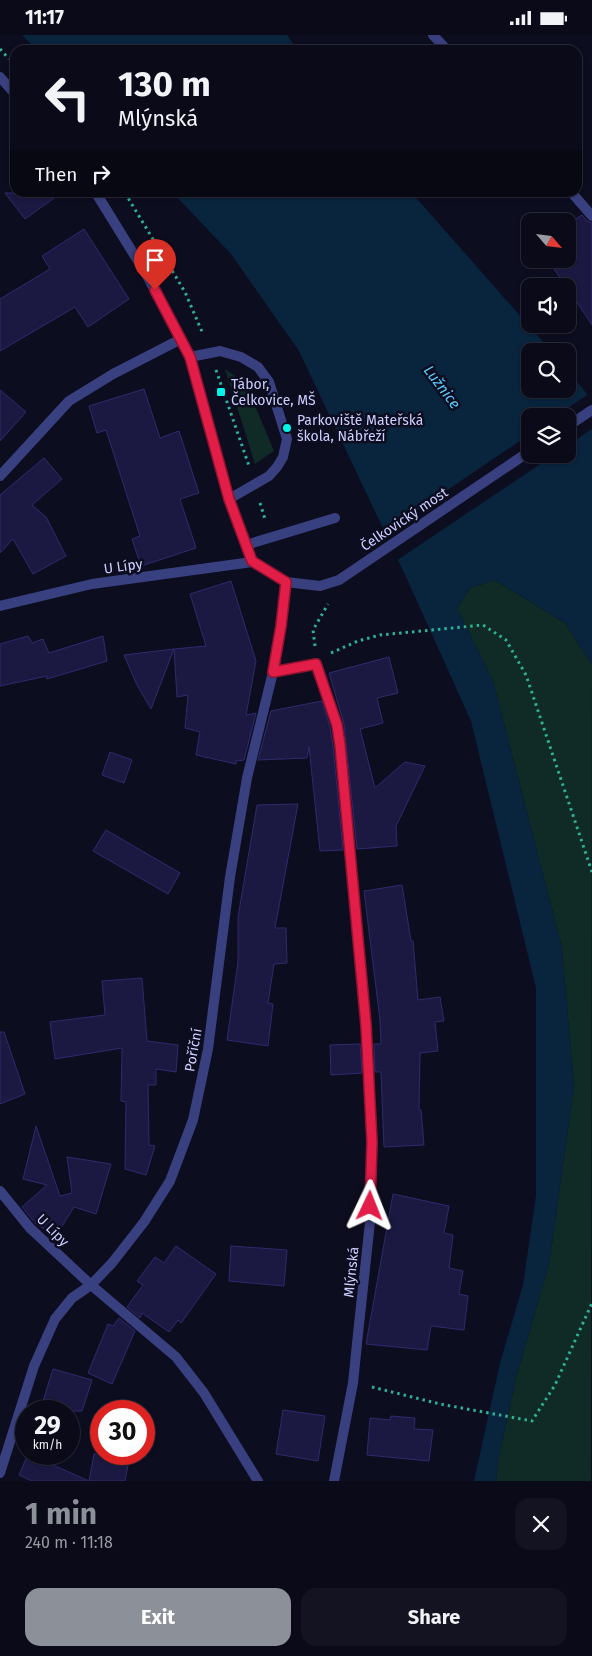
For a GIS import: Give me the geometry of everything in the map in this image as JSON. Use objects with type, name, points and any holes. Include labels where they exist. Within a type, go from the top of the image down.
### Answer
[{"type":"street","points":[[433,35],[442,45]]},
{"type":"street","points":[[0,77],[10,88]]},
{"type":"street","points":[[98,197],[146,274],[190,357],[229,499],[252,561],[286,582]]},
{"type":"street","points":[[575,197],[592,216]]},
{"type":"street","points":[[0,476],[69,401],[113,374],[181,339]]},
{"type":"street","points":[[190,357],[220,351],[242,357],[258,367],[270,382],[288,439],[283,457],[269,476],[229,499]]},
{"type":"street","points":[[576,421],[592,410]]},
{"type":"street","name":"Čelkovický most","points":[[286,582],[320,586],[339,580],[521,457]]},
{"type":"street","points":[[246,545],[336,518]]},
{"type":"street","name":"U Lípy","points":[[0,605],[92,584],[252,561]]},
{"type":"street","name":"Poříční","points":[[0,1473],[34,1366],[55,1319],[72,1298],[91,1285],[112,1263],[144,1222],[170,1181],[193,1120],[208,1049],[230,877],[247,778],[273,672],[286,582]]},
{"type":"street","points":[[273,672],[316,664]]},
{"type":"street","name":"Mlýnská","points":[[316,664],[337,725],[340,745],[367,1035],[372,1142],[370,1222],[353,1383],[334,1481]]},
{"type":"street","name":"U Lípy","points":[[0,1191],[30,1228],[91,1285],[176,1357],[204,1393],[258,1481]]},
{"type":"path","points":[[0,49],[10,60]]},
{"type":"path","points":[[316,664],[313,630],[327,605],[332,600]]},
{"type":"path","points":[[316,664],[330,654],[358,641],[380,635],[483,625],[506,640],[526,675],[592,872]]},
{"type":"path","points":[[353,1383],[532,1421],[554,1385],[592,1303]]},
{"type":"green space","points":[[225,369],[246,384],[274,451],[255,464]]},
{"type":"green space","points":[[495,580],[565,623],[592,665],[591,1481],[496,1481],[498,1461],[516,1378],[549,1264],[574,1087],[562,948],[493,681],[457,608],[470,588]]},
{"type":"water","points":[[22,35],[287,35],[294,45],[32,45]]},
{"type":"water","name":"Lužnice","points":[[177,197],[416,197],[521,317],[521,333],[535,333],[544,343],[521,343],[521,398],[576,398],[576,381],[592,400],[592,665],[565,623],[495,580],[470,588],[457,608],[493,681],[562,948],[574,1087],[549,1264],[516,1378],[498,1461],[496,1481],[474,1481],[500,1363],[523,1285],[536,1196],[536,988],[471,721],[407,579],[299,351],[231,254]]},
{"type":"pier","points":[[590,393],[592,396],[592,429],[576,440],[576,408],[568,408]]},
{"type":"pier","points":[[521,440],[521,463],[542,463],[396,561],[383,534]]},
{"type":"building","points":[[5,193],[10,193],[10,197],[55,197],[25,219]]},
{"type":"building","points":[[582,215],[587,221],[592,223],[592,325],[576,301],[576,278],[560,278],[553,268],[576,268],[576,219]]},
{"type":"building","points":[[84,229],[129,299],[88,327],[75,307],[0,351],[0,299],[50,269],[42,256]]},
{"type":"building","points":[[144,389],[160,438],[179,431],[199,493],[180,499],[196,548],[141,566],[132,539],[140,536],[106,430],[97,433],[89,406]]},
{"type":"building","points":[[0,390],[26,412],[0,441]]},
{"type":"building","points":[[44,458],[62,479],[32,505],[46,517],[66,556],[33,574],[13,539],[0,553],[0,495]]},
{"type":"building","points":[[231,581],[256,661],[246,715],[256,713],[244,760],[236,761],[236,764],[196,755],[200,732],[185,728],[188,695],[177,697],[174,649],[206,646],[190,594]]},
{"type":"building","points":[[28,636],[32,643],[43,639],[49,653],[103,636],[107,661],[47,679],[47,676],[0,686],[0,644]]},
{"type":"building","points":[[174,649],[151,709],[137,685],[124,655]]},
{"type":"building","points":[[389,657],[398,693],[377,698],[383,723],[360,729],[375,788],[405,762],[425,766],[396,826],[397,846],[357,849],[344,724],[329,673]]},
{"type":"building","points":[[322,701],[330,727],[333,746],[343,850],[320,851],[309,747],[307,758],[258,760],[271,711]]},
{"type":"building","points":[[110,752],[132,760],[124,783],[102,775]]},
{"type":"building","points":[[298,804],[275,928],[286,928],[287,963],[274,964],[268,1003],[273,1004],[268,1046],[227,1040],[238,962],[238,917],[257,805]]},
{"type":"building","points":[[106,830],[180,873],[168,894],[93,851]]},
{"type":"building","points":[[402,885],[411,941],[413,941],[418,1000],[440,997],[444,1021],[435,1022],[438,1051],[420,1053],[419,1110],[421,1110],[424,1145],[384,1147],[381,1072],[375,1072],[374,1044],[381,1044],[380,1020],[364,891]]},
{"type":"building","points":[[142,978],[147,1041],[178,1045],[176,1072],[156,1069],[156,1085],[148,1085],[149,1145],[155,1146],[146,1175],[125,1169],[126,1102],[121,1101],[122,1048],[55,1059],[50,1022],[105,1015],[102,981]]},
{"type":"building","points":[[0,1032],[4,1032],[25,1094],[0,1104]]},
{"type":"building","points":[[360,1044],[362,1073],[331,1075],[330,1045]]},
{"type":"building","points":[[36,1126],[60,1196],[72,1193],[67,1157],[111,1164],[96,1214],[74,1207],[56,1236],[36,1224],[22,1207],[47,1185],[23,1179]]},
{"type":"building","points":[[393,1194],[449,1206],[444,1233],[453,1235],[449,1268],[463,1271],[459,1294],[468,1296],[464,1330],[431,1326],[427,1350],[366,1344]]},
{"type":"building","points":[[176,1246],[216,1274],[181,1323],[178,1320],[169,1332],[142,1313],[140,1318],[127,1307],[143,1285],[137,1281],[155,1257],[164,1263]]},
{"type":"building","points":[[231,1246],[287,1250],[284,1286],[229,1281]]},
{"type":"building","points":[[119,1318],[135,1331],[112,1384],[88,1373],[108,1324],[113,1326]]},
{"type":"building","points":[[53,1369],[92,1380],[82,1411],[80,1411],[80,1400],[43,1400]]},
{"type":"building","points":[[283,1410],[325,1416],[318,1461],[276,1454]]},
{"type":"building","points":[[391,1416],[415,1418],[414,1429],[433,1430],[429,1461],[367,1455],[370,1418],[390,1420]]},
{"type":"building","points":[[23,1465],[53,1465],[89,1481],[32,1481],[19,1475]]},
{"type":"building","points":[[92,1465],[128,1465],[125,1481],[89,1481]]},
{"type":"place","name":"Tábor, Čelkovice, MŠ","points":[[221,392]]},
{"type":"place","name":"Parkoviště Mateřská škola, Nábřeží","points":[[287,428]]},
{"type":"route","points":[[155,290],[190,357],[229,499],[252,561],[286,582],[273,672],[316,664],[337,725],[354,881],[366,1025],[372,1142],[370,1206]]}]
